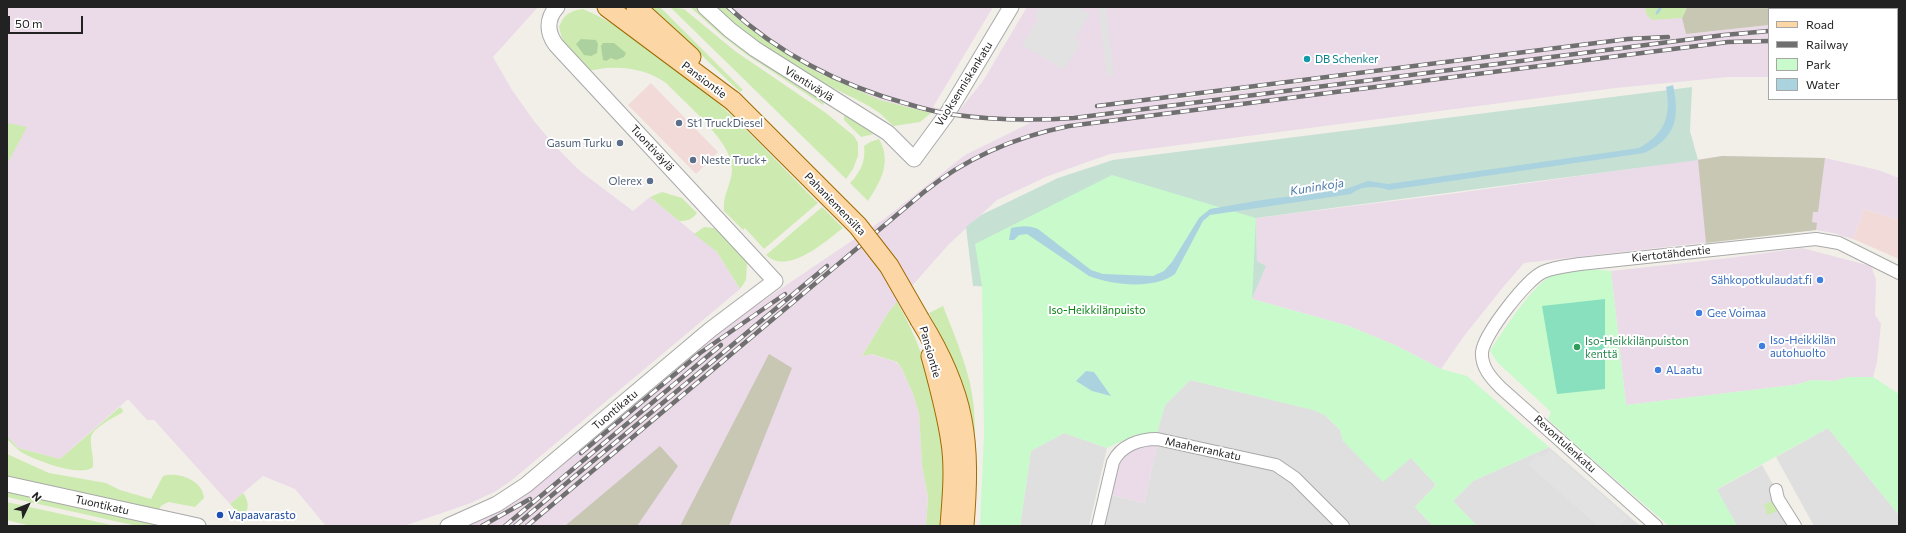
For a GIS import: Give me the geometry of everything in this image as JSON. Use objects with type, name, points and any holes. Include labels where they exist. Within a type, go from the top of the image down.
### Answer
[{"type":"main road","name":"Pansiontie","points":[[607,7],[733,101]]},
{"type":"main road","name":"Pansiontie","points":[[636,7],[690,56],[733,101]]},
{"type":"main road","name":"Pahaniemensilta","points":[[733,101],[858,226],[889,266],[920,320]]},
{"type":"main road","name":"Pansiontie","points":[[920,320],[938,383],[951,444],[950,526]]},
{"type":"main road","name":"Pansiontie","points":[[920,320],[948,371],[961,412],[967,461],[964,526]]},
{"type":"street","name":"Tuontiväylä","points":[[557,7],[552,14],[549,26],[552,39],[556,45],[775,281]]},
{"type":"street","name":"Vientiväylä","points":[[705,7],[730,30],[755,49],[888,133],[914,159]]},
{"type":"street","name":"Vuoksenniskankatu","points":[[914,159],[948,114],[1011,7]]},
{"type":"street","name":"Kiertotähdentie","points":[[1482,356],[1488,336],[1527,285],[1543,272],[1562,268],[1816,239],[1839,243],[1899,273]]},
{"type":"street","name":"Tuontikatu","points":[[448,526],[497,504],[526,485],[710,330],[775,281]]},
{"type":"street","name":"Revontulenkatu","points":[[1482,356],[1484,368],[1492,380],[1656,526]]},
{"type":"street","name":"Maaherrankatu","points":[[1098,526],[1113,462],[1117,455],[1130,445],[1143,440],[1157,439],[1276,465],[1295,478],[1343,526]]},
{"type":"street","name":"Tuontikatu","points":[[7,484],[194,526]]},
{"type":"street","points":[[1776,490],[1778,499],[1795,526]]},
{"type":"shaded area","points":[[7,7],[538,7],[493,57],[512,90],[534,121],[556,147],[580,171],[633,211],[650,197],[717,252],[740,289],[512,480],[496,491],[471,503],[404,526],[326,526],[295,489],[263,476],[230,504],[154,420],[147,420],[128,399],[60,459],[18,448],[7,436]]},
{"type":"shaded area","points":[[724,7],[993,7],[933,107],[958,112],[983,81],[1027,7],[1645,7],[1646,14],[1682,18],[1686,34],[1768,25],[1768,77],[1728,77],[1616,88],[1110,154],[1048,176],[997,200],[949,244],[888,313],[862,356],[871,354],[896,362],[902,369],[913,394],[919,413],[922,465],[928,497],[926,526],[469,526],[513,504],[713,336],[742,315],[884,219],[965,155],[1030,123],[966,119],[931,113],[880,100],[819,73],[786,54],[742,23]],"holes":[[[1674,35],[1178,99],[1177,98],[1630,38]]]},
{"type":"shaded area","points":[[1039,7],[1079,7],[1090,14],[1075,39],[1081,42],[1064,70],[1022,45],[1038,19],[1034,17]]},
{"type":"shaded area","points":[[1098,7],[1106,7],[1114,75],[1107,76]]},
{"type":"shaded area","points":[[1687,7],[1899,7],[1899,43],[1898,8],[1768,8],[1768,25],[1686,34],[1682,18]]},
{"type":"shaded area","points":[[1898,43],[1899,43],[1899,101],[1896,100],[1898,100]]},
{"type":"shaded area","points":[[651,83],[718,152],[696,174],[628,105]]},
{"type":"shaded area","points":[[1692,87],[1690,131],[1698,160],[1256,218],[1257,261],[1266,266],[1252,299],[973,286],[966,227],[981,215],[1058,178],[1113,160]]},
{"type":"shaded area","points":[[1722,156],[1825,158],[1878,170],[1899,178],[1899,220],[1864,209],[1853,239],[1816,230],[1524,263],[1464,336],[1441,369],[1397,346],[1349,326],[1252,299],[1265,266],[1257,261],[1256,218],[1450,194]]},
{"type":"shaded area","points":[[1722,156],[1825,158],[1818,212],[1813,212],[1812,222],[1817,223],[1816,230],[1706,243],[1698,160]]},
{"type":"shaded area","points":[[1864,209],[1899,220],[1899,259],[1853,239]]},
{"type":"shaded area","points":[[1802,248],[1871,266],[1876,279],[1875,315],[1881,324],[1877,362],[1873,377],[1848,377],[1834,381],[1812,380],[1794,385],[1626,405],[1611,271],[1729,258]]},
{"type":"shaded area","points":[[769,354],[792,368],[729,526],[680,526]]},
{"type":"shaded area","points":[[1190,380],[1314,410],[1325,415],[1340,430],[1343,441],[1411,458],[1436,485],[1415,507],[1433,526],[1349,526],[1297,475],[1267,459],[1157,433],[1165,405]]},
{"type":"shaded area","points":[[1828,428],[1899,515],[1899,526],[1814,526],[1776,457]]},
{"type":"shaded area","points":[[1064,433],[1107,448],[1089,526],[1020,526],[1031,451]]},
{"type":"shaded area","points":[[1149,445],[1157,446],[1144,503],[1111,495],[1117,469],[1122,458],[1132,449]]},
{"type":"shaded area","points":[[660,446],[678,466],[637,526],[565,526]]},
{"type":"shaded area","points":[[1157,446],[1264,466],[1280,473],[1286,477],[1336,526],[1104,526],[1111,495],[1144,503]]},
{"type":"shaded area","points":[[1549,447],[1640,526],[1477,526],[1453,501],[1473,481]]},
{"type":"shaded area","points":[[1550,450],[1628,518],[1620,526],[1598,526],[1528,465],[1536,455],[1543,456]]},
{"type":"shaded area","points":[[1762,465],[1776,489],[1773,501],[1788,526],[1737,526],[1716,490]]},
{"type":"green space","points":[[651,7],[660,7],[743,90],[740,92]]},
{"type":"green space","points":[[670,7],[684,9],[735,51],[826,113],[854,136],[858,143],[858,156],[853,169],[846,179]]},
{"type":"green space","points":[[690,7],[697,7],[724,32],[824,103],[823,105],[747,55],[721,35]]},
{"type":"green space","points":[[715,7],[724,7],[742,23],[786,54],[819,73],[880,100],[931,113],[920,122],[894,126],[871,107],[816,79],[789,63],[751,37]]},
{"type":"green space","points":[[1645,7],[1687,7],[1682,18],[1652,20],[1646,14]]},
{"type":"green space","points":[[583,9],[626,32],[679,69],[750,134],[818,203],[764,249],[745,228],[743,230],[724,211],[724,200],[732,174],[730,158],[725,147],[695,111],[666,83],[653,75],[624,68],[589,70],[563,42],[559,27],[563,19],[571,12]]},
{"type":"green space","points":[[581,39],[596,40],[598,44],[597,53],[591,56],[584,55],[576,44]]},
{"type":"green space","points":[[603,43],[614,43],[626,53],[624,57],[616,60],[611,58],[606,61],[603,60],[601,46]]},
{"type":"green space","points":[[844,115],[861,124],[874,134],[861,137],[844,120]]},
{"type":"green space","points":[[7,123],[27,127],[7,164]]},
{"type":"green space","points":[[879,139],[883,147],[885,163],[881,179],[868,201],[850,183],[862,166],[864,146]]},
{"type":"green space","name":"Iso-Heikkilänpuisto","points":[[1112,175],[1256,218],[1252,299],[1349,326],[1397,346],[1441,369],[1467,376],[1549,447],[1473,481],[1453,501],[1477,526],[1433,526],[1415,507],[1436,485],[1411,458],[1383,482],[1343,441],[1340,430],[1325,415],[1313,410],[1190,380],[1165,405],[1157,433],[1135,435],[1107,448],[1064,433],[1031,451],[1020,526],[980,526],[984,435],[982,286],[975,244]]},
{"type":"green space","points":[[662,192],[682,198],[697,213],[689,220],[679,221],[650,197]]},
{"type":"green space","points":[[822,207],[843,228],[817,248],[796,259],[785,261],[775,260],[766,255]]},
{"type":"green space","points":[[704,227],[718,230],[747,263],[746,280],[740,289],[717,252],[694,234]]},
{"type":"green space","points":[[1591,269],[1611,271],[1626,405],[1794,385],[1812,380],[1834,381],[1848,377],[1873,377],[1899,394],[1899,515],[1828,428],[1717,489],[1737,526],[1669,526],[1548,419],[1551,412],[1498,363],[1490,351],[1517,311],[1534,291],[1549,277],[1569,271]]},
{"type":"green space","name":"Iso-Heikkilänpuiston kenttä","points":[[1605,299],[1605,389],[1557,394],[1542,306]]},
{"type":"green space","points":[[897,302],[922,355],[931,382],[938,411],[945,468],[945,526],[926,526],[928,497],[922,465],[919,413],[913,394],[902,369],[897,362],[872,354],[862,356],[888,313]]},
{"type":"green space","points":[[943,306],[970,382],[974,409],[975,452],[959,376],[947,348],[929,313]]},
{"type":"green space","points":[[120,407],[123,410],[122,413],[99,427],[92,435],[93,467],[87,470],[68,469],[46,463],[21,452],[7,439],[7,436],[18,448],[60,459]]},
{"type":"green space","points":[[7,454],[49,473],[106,483],[120,490],[151,499],[163,476],[182,476],[189,478],[199,486],[203,492],[204,498],[195,507],[168,502],[161,506],[159,511],[7,478]]},
{"type":"green space","points":[[7,489],[156,523],[155,526],[137,526],[7,497]]},
{"type":"green space","points":[[243,493],[248,505],[245,514],[242,517],[230,504]]},
{"type":"green space","points":[[1773,501],[1778,511],[1767,515],[1764,504]]},
{"type":"green space","points":[[7,502],[116,526],[31,526],[7,520]]},
{"type":"water","points":[[1673,85],[1676,107],[1673,126],[1663,141],[1644,153],[1389,190],[1369,187],[1360,189],[1351,194],[1210,215],[1203,221],[1175,274],[1156,282],[1145,284],[1121,284],[1098,279],[1089,276],[1027,234],[1019,235],[1014,240],[1009,240],[1011,228],[1028,226],[1038,229],[1091,270],[1103,274],[1153,276],[1164,271],[1172,262],[1199,218],[1210,209],[1262,200],[1346,189],[1368,181],[1388,184],[1639,148],[1661,130],[1667,115],[1668,107],[1666,87]]},
{"type":"water","points":[[1086,371],[1094,372],[1111,396],[1092,391],[1076,381]]},
{"type":"waterway","name":"Kuninkoja","points":[[1657,13],[1661,7]]},
{"type":"railway","points":[[728,7],[748,24],[790,54],[835,78],[859,88],[883,97],[939,112],[980,118],[1012,119],[1074,118],[1724,35],[1768,31]]},
{"type":"railway","points":[[1097,106],[1628,39],[1668,37]]},
{"type":"railway","points":[[527,526],[924,192],[957,168],[1011,142],[1069,126],[1728,42],[1768,41]]},
{"type":"railway","points":[[515,526],[827,266]]},
{"type":"railway","points":[[581,453],[700,353],[785,294]]},
{"type":"railway","points":[[505,526],[721,345]]},
{"type":"railway","points":[[482,526],[530,499]]},
{"type":"place","name":"DB Schenker","points":[[1307,59]]},
{"type":"place","name":"St1 TruckDiesel","points":[[679,123]]},
{"type":"place","name":"Gasum Turku","points":[[620,143]]},
{"type":"place","name":"Neste Truck+","points":[[693,160]]},
{"type":"place","name":"Olerex","points":[[650,181]]},
{"type":"place","name":"Sähkopotkulaudat.fi","points":[[1820,280]]},
{"type":"place","name":"Gee Voimaa","points":[[1699,313]]},
{"type":"place","name":"Iso-Heikkilän autohuolto","points":[[1762,346]]},
{"type":"place","name":"Iso-Heikkilänpuiston kenttä","points":[[1577,347]]},
{"type":"place","name":"ALaatu","points":[[1658,370]]},
{"type":"place","name":"Vapaavarasto","points":[[220,515]]}]
